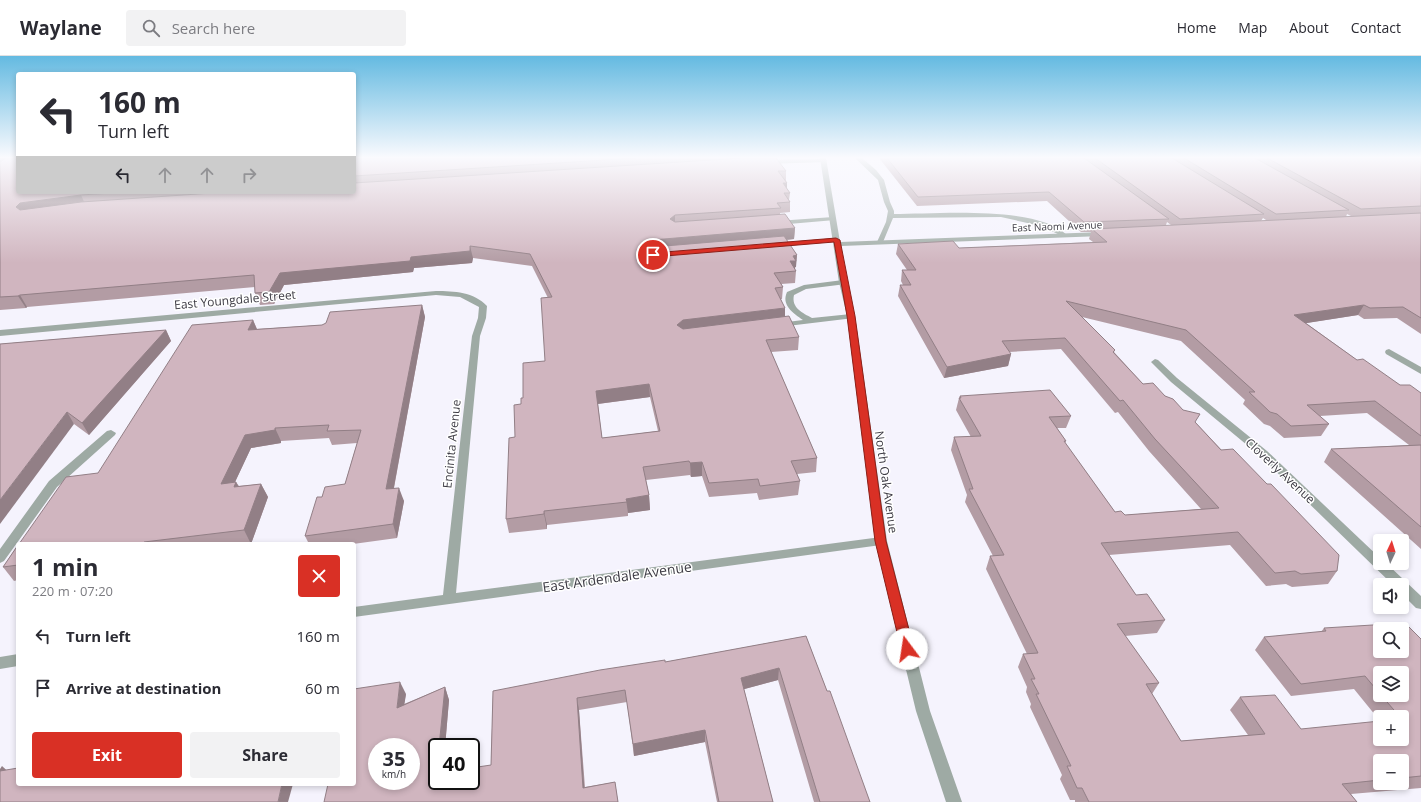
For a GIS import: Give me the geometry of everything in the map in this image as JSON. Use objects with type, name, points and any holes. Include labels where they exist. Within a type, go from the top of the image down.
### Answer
[{"type":"street","name":"North Oak Avenue","points":[[829,193],[843,282],[851,316],[881,541],[922,711],[954,802]]},
{"type":"street","points":[[880,242],[889,222],[891,210],[885,202],[884,193]]},
{"type":"street","points":[[890,216],[1001,215],[1043,224],[1064,235]]},
{"type":"street","points":[[770,223],[833,220]]},
{"type":"street","name":"East Naomi Avenue","points":[[768,246],[836,242],[880,242],[1112,234]]},
{"type":"street","points":[[811,321],[789,304],[788,300],[790,294],[804,287],[843,282]]},
{"type":"street","name":"East Youngdale Street","points":[[0,333],[436,293],[457,293],[471,297]]},
{"type":"street","name":"Encinita Avenue","points":[[449,599],[476,336],[482,318],[483,306],[471,297]]},
{"type":"street","points":[[769,326],[851,316]]},
{"type":"street","points":[[1389,352],[1421,371]]},
{"type":"street","name":"Cloverly Avenue","points":[[1155,362],[1174,380],[1263,453],[1395,578]]},
{"type":"street","points":[[0,558],[53,484],[111,433]]},
{"type":"street","name":"East Ardendale Avenue","points":[[356,612],[881,541]]},
{"type":"street","name":"Cloverly Avenue","points":[[1409,592],[1421,604]]},
{"type":"street","points":[[0,663],[16,660]]},
{"type":"building","points":[[0,193],[96,194],[20,203],[16,207],[20,210],[81,202],[198,194],[790,193],[784,193],[790,202],[777,203],[781,208],[675,215],[670,219],[675,222],[785,214],[795,228],[652,240],[647,244],[653,247],[784,236],[797,255],[793,256],[796,261],[790,261],[796,271],[774,273],[783,287],[775,288],[785,308],[683,320],[677,325],[683,329],[789,316],[799,337],[766,340],[817,458],[791,461],[800,481],[760,486],[758,479],[709,483],[702,462],[690,463],[689,461],[643,467],[649,495],[626,499],[627,502],[544,511],[544,514],[506,519],[509,438],[515,437],[514,405],[521,404],[521,398],[523,398],[523,363],[545,361],[541,298],[552,297],[530,254],[470,246],[470,251],[411,257],[410,261],[280,273],[269,292],[255,293],[254,275],[0,297]],"holes":[[[649,384],[660,431],[602,438],[596,391]]]},
{"type":"building","points":[[915,193],[1028,193],[918,197]]},
{"type":"building","points":[[1050,193],[1133,193],[1169,219],[1084,222]]},
{"type":"building","points":[[1144,193],[1229,193],[1264,214],[1180,219]]},
{"type":"building","points":[[1241,193],[1318,193],[1349,210],[1276,214]]},
{"type":"building","points":[[1331,193],[1421,193],[1421,206],[1361,209]]},
{"type":"building","points":[[1421,213],[1421,318],[1403,307],[1370,308],[1364,305],[1294,315],[1357,360],[1363,359],[1400,385],[1410,385],[1421,393],[1421,436],[1375,401],[1307,405],[1329,424],[1291,426],[1277,414],[1270,412],[1249,392],[1255,392],[1186,330],[1066,301],[1115,350],[1113,352],[1143,384],[1153,383],[1165,396],[1173,399],[1183,410],[1200,414],[1195,422],[1221,450],[1233,449],[1267,484],[1271,484],[1339,555],[1337,571],[1301,574],[1295,571],[1275,573],[1238,532],[1101,543],[1136,595],[1147,594],[1165,620],[1117,624],[1159,683],[1146,684],[1181,741],[1265,734],[1240,697],[1275,695],[1301,729],[1373,722],[1373,746],[1409,746],[1409,710],[1394,710],[1387,702],[1409,702],[1409,666],[1373,666],[1373,686],[1365,676],[1301,684],[1264,637],[1326,631],[1324,628],[1373,625],[1373,658],[1409,658],[1409,627],[1421,639],[1421,776],[1409,777],[1409,754],[1373,754],[1373,781],[1342,784],[1357,802],[1089,802],[1082,788],[1077,788],[1067,766],[1071,766],[1036,694],[1039,694],[1031,679],[1035,679],[1023,654],[1038,653],[990,556],[1004,555],[969,489],[973,489],[954,437],[981,436],[959,398],[961,398],[960,396],[1050,390],[1071,416],[1049,417],[1066,441],[1064,441],[1115,512],[1121,511],[1125,515],[1219,508],[1155,439],[1123,400],[1120,401],[1065,338],[1002,341],[1011,354],[947,367],[900,285],[911,285],[902,270],[916,270],[898,244],[953,241],[959,248],[1107,242],[1092,229]]},
{"type":"building","points":[[422,305],[386,489],[399,488],[393,524],[305,536],[317,497],[322,497],[325,487],[345,484],[361,430],[327,431],[329,425],[275,428],[275,430],[245,435],[221,484],[236,482],[234,487],[261,484],[244,530],[144,542],[20,542],[66,477],[98,473],[192,325],[253,320],[248,330],[322,325],[326,323],[330,312]]},
{"type":"building","points":[[166,330],[82,423],[67,412],[0,500],[0,344]]},
{"type":"building","points":[[1421,445],[1421,527],[1331,449]]},
{"type":"building","points":[[16,548],[16,565],[3,567]]},
{"type":"building","points":[[806,636],[827,691],[830,691],[870,802],[820,802],[779,668],[741,678],[773,802],[719,802],[705,730],[633,744],[625,690],[577,698],[583,788],[615,782],[618,802],[324,802],[328,786],[356,786],[356,689],[400,682],[397,708],[445,687],[440,738],[428,738],[428,790],[480,790],[480,767],[491,765],[493,691],[600,670],[665,660],[665,662]]},
{"type":"building","points":[[16,768],[16,786],[282,786],[278,802],[0,802],[0,771]]},
{"type":"route","points":[[653,255],[836,240],[843,282],[851,316],[881,541],[907,649]]}]
